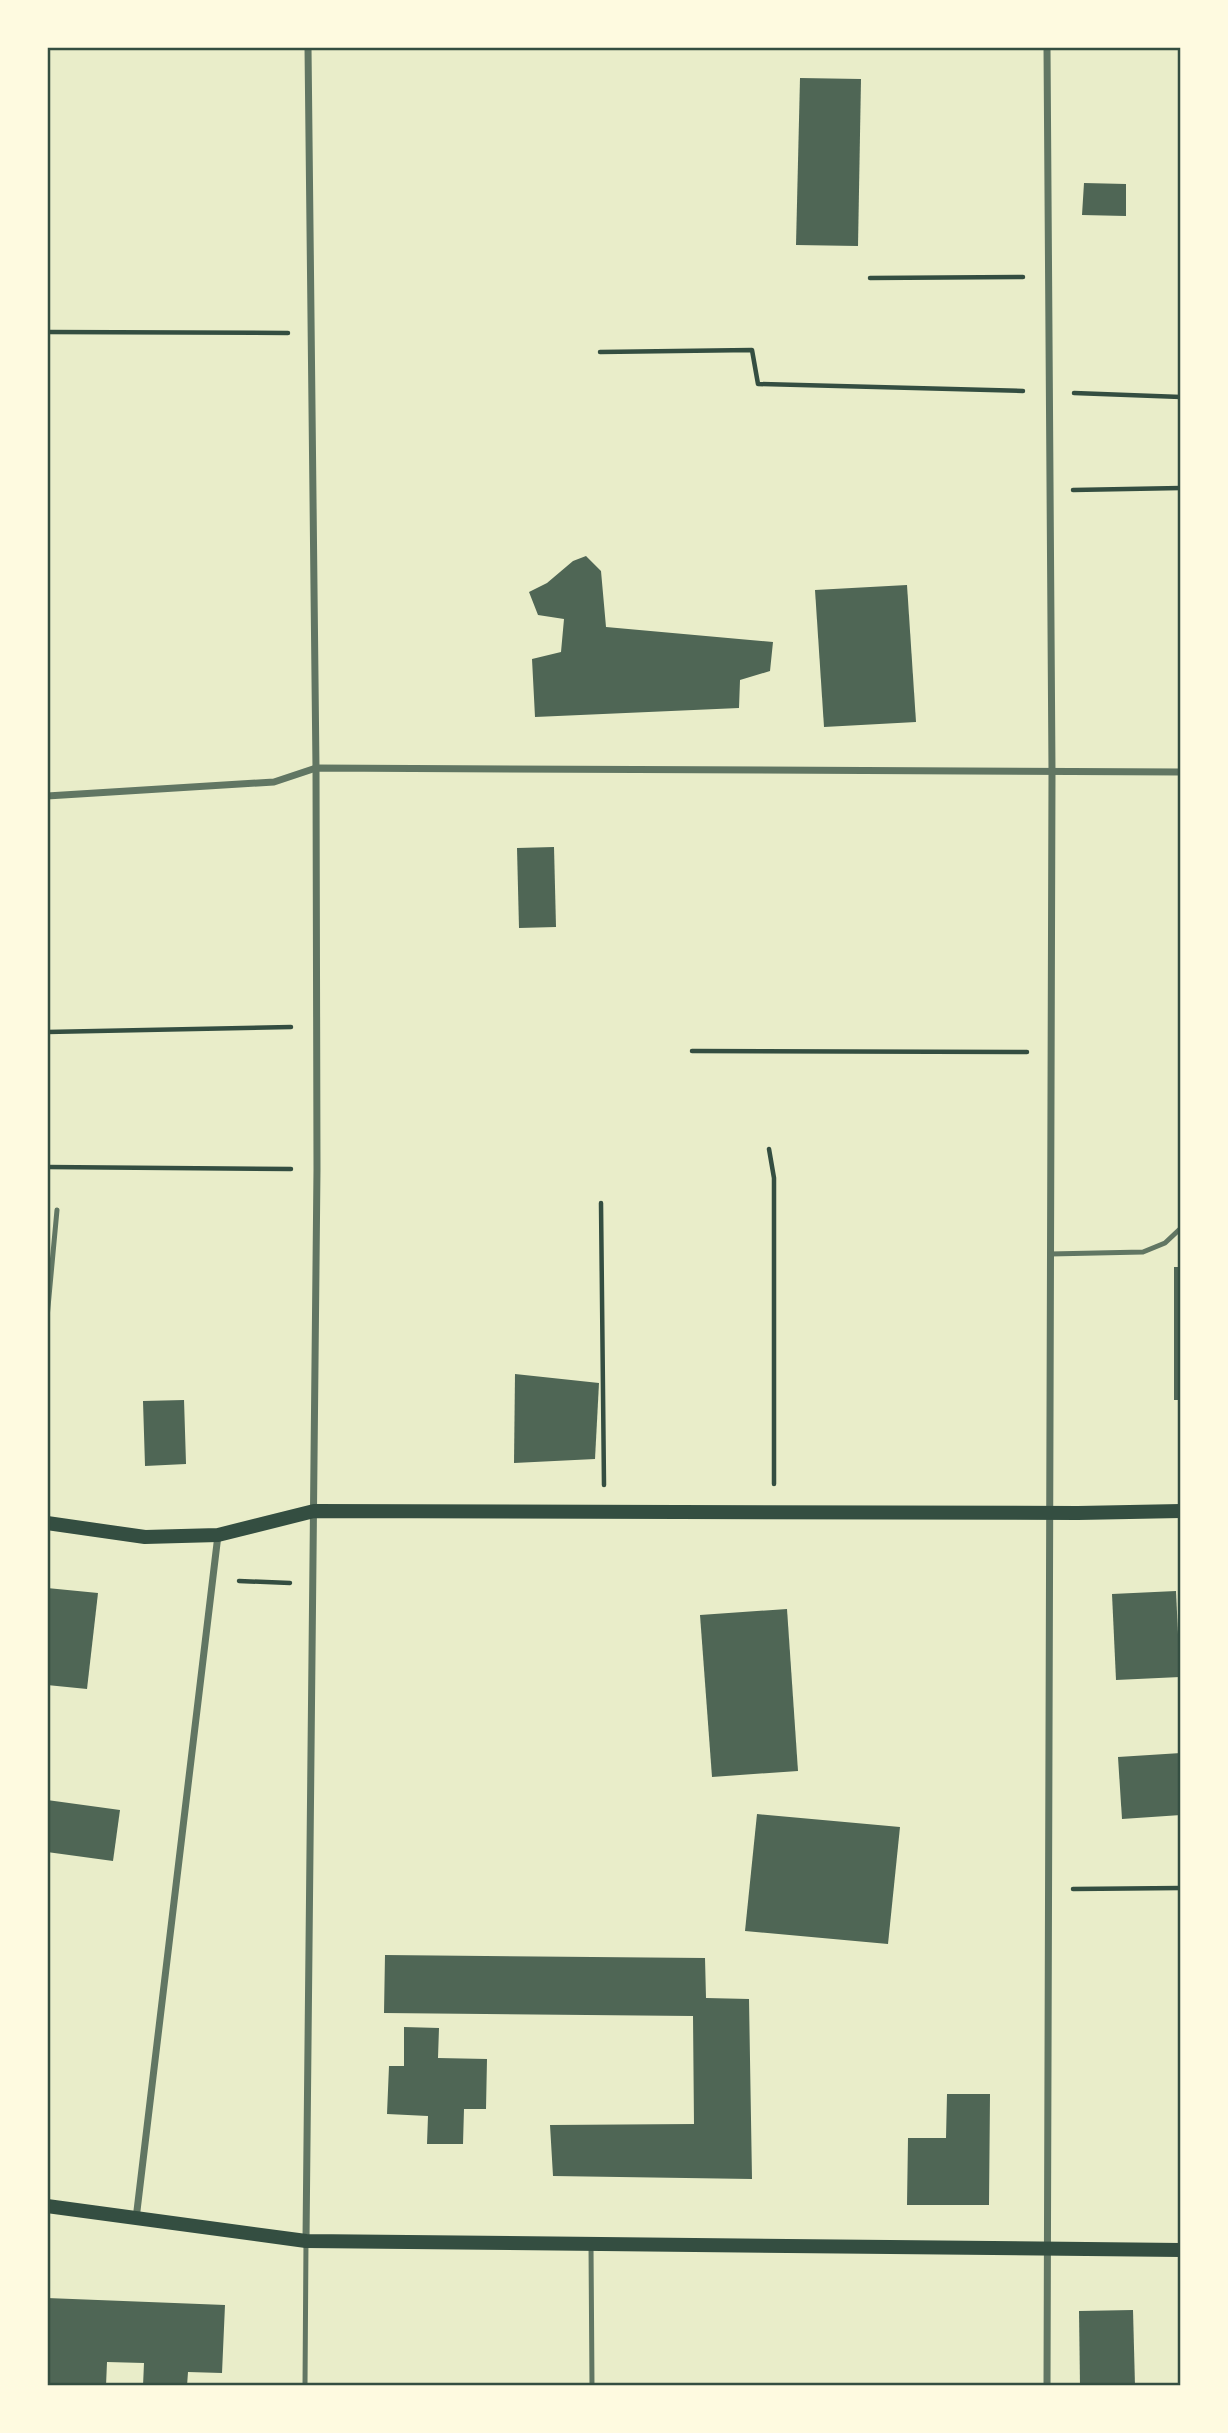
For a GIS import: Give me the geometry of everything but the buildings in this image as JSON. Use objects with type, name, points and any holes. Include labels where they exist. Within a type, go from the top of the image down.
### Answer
[{"type":"main road","points":[[47,1523],[145,1538],[219,1535],[314,1511],[1181,1511]]},
{"type":"main road","points":[[47,2206],[306,2241],[1181,2250]]},
{"type":"street","points":[[306,2241],[317,1169],[316,768],[308,47]]},
{"type":"street","points":[[1047,47],[1052,772],[1047,2386]]},
{"type":"street","points":[[47,796],[274,782],[316,768],[1181,772]]},
{"type":"street","points":[[136,2220],[219,1535]]},
{"type":"lane","points":[[47,1318],[57,1210]]},
{"type":"lane","points":[[1050,1254],[1143,1252],[1165,1243],[1181,1228]]},
{"type":"lane","points":[[306,2241],[306,2386]]},
{"type":"lane","points":[[591,2244],[592,2386]]},
{"type":"path","points":[[870,278],[1049,277]]},
{"type":"path","points":[[47,332],[311,333]]},
{"type":"path","points":[[600,352],[752,350],[758,384],[1181,397]]},
{"type":"path","points":[[1051,490],[1181,488]]},
{"type":"path","points":[[47,1032],[316,1026]]},
{"type":"path","points":[[692,1051],[1051,1053]]},
{"type":"path","points":[[769,1149],[774,1178],[774,1512]]},
{"type":"path","points":[[47,1167],[317,1169]]},
{"type":"path","points":[[601,1203],[604,1512]]},
{"type":"path","points":[[214,1580],[311,1584]]},
{"type":"path","points":[[1048,1889],[1181,1888]]}]
